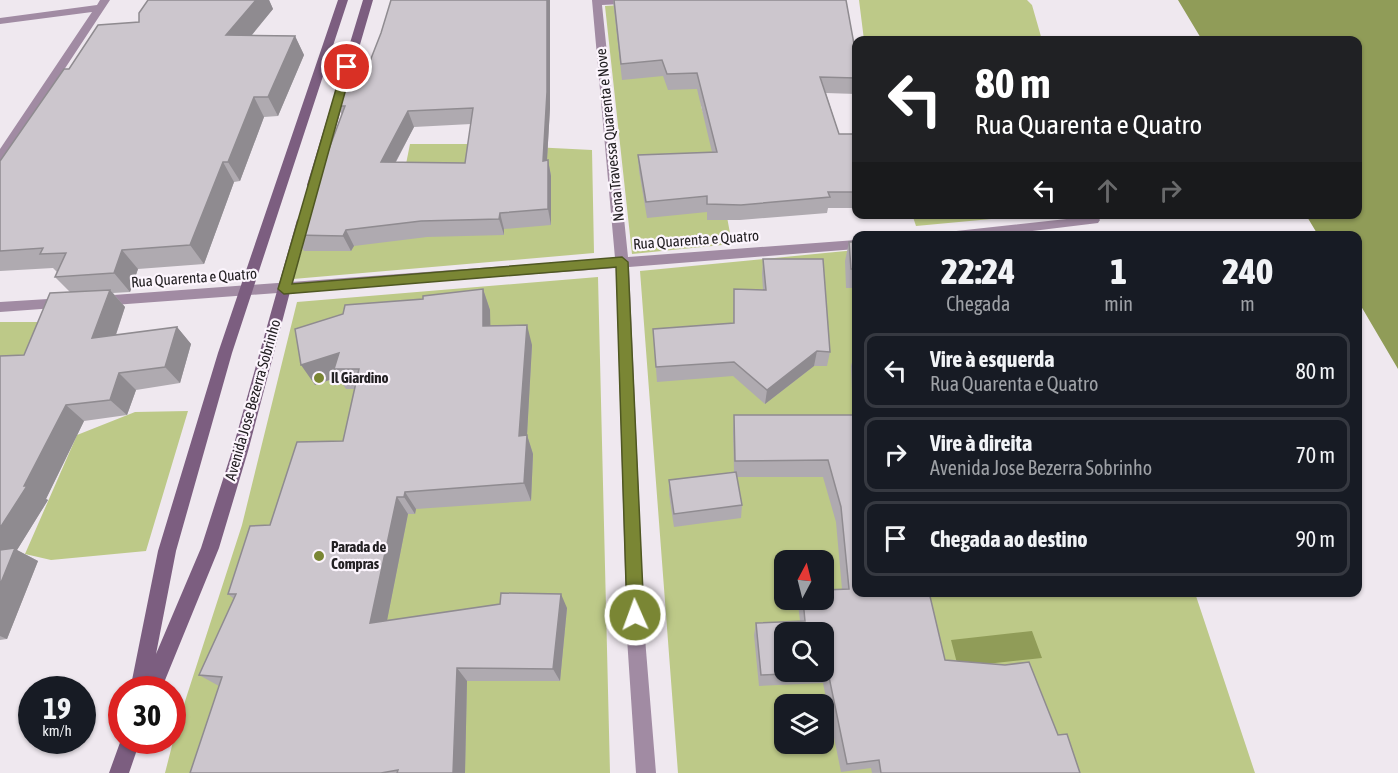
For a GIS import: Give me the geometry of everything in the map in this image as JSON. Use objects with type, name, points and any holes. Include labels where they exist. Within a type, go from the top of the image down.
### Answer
[{"type":"main road","points":[[143,676],[167,551],[245,292],[343,0]]},
{"type":"main road","name":"Avenida Jose Bezerra Sobrinho","points":[[157,676],[210,548],[240,451],[284,289],[368,0]]},
{"type":"main road","points":[[119,773],[126,754]]},
{"type":"street","points":[[597,1],[641,0]]},
{"type":"street","name":"Nona Travessa Quarenta e Nove","points":[[597,1],[622,262],[636,638],[646,773]]},
{"type":"street","points":[[0,21],[102,4]]},
{"type":"street","points":[[0,158],[102,4]]},
{"type":"street","points":[[993,231],[1094,220]]},
{"type":"street","name":"Rua Quarenta e Quatro","points":[[0,307],[245,292],[852,244]]},
{"type":"shaded area","points":[[695,0],[701,106],[715,152],[732,244],[632,254],[605,6]]},
{"type":"shaded area","points":[[859,0],[1027,0],[1032,5],[1041,36],[864,36]]},
{"type":"shaded area","points":[[1178,0],[1398,0],[1398,369],[1362,308],[1362,231],[1316,231],[1308,219],[1362,219],[1362,36],[1200,36]]},
{"type":"shaded area","points":[[410,144],[475,144],[592,150],[594,253],[293,279],[323,182],[404,174]]},
{"type":"shaded area","points":[[914,219],[991,219],[916,226]]},
{"type":"shaded area","points":[[852,250],[852,597],[1196,597],[1255,773],[678,773],[640,271]]},
{"type":"shaded area","points":[[598,277],[610,773],[165,773],[170,754],[186,754],[186,698],[242,525],[297,302]]},
{"type":"shaded area","points":[[0,322],[62,322],[0,430]]},
{"type":"shaded area","points":[[188,411],[146,551],[51,560],[25,554],[77,435],[135,412]]},
{"type":"shaded area","points":[[1032,631],[1042,658],[958,667],[951,640]]},
{"type":"building","points":[[148,0],[256,0],[226,35],[295,36],[268,97],[254,97],[228,162],[223,162],[190,245],[122,250],[114,273],[55,277],[66,253],[40,254],[43,248],[0,251],[0,161],[64,69],[69,69],[98,25],[139,22],[139,13]]},
{"type":"building","points":[[391,0],[547,0],[547,92],[543,161],[548,160],[548,209],[500,213],[499,219],[421,221],[346,230],[343,236],[295,235],[315,166],[323,165],[345,106],[338,106],[348,79],[363,79]],"holes":[[[473,108],[465,163],[381,162],[408,111]]]},
{"type":"building","points":[[614,0],[846,0],[853,36],[852,78],[820,77],[839,134],[852,134],[852,192],[828,192],[830,197],[741,205],[707,204],[707,196],[646,202],[638,155],[717,152],[697,73],[667,74],[662,60],[621,64]]},
{"type":"building","points":[[849,242],[852,242],[851,269]]},
{"type":"building","points":[[763,259],[823,259],[830,352],[817,351],[767,390],[734,362],[656,367],[653,329],[734,323],[734,289],[766,290]]},
{"type":"building","points":[[483,289],[483,326],[527,325],[519,436],[527,435],[524,483],[405,492],[404,497],[397,497],[370,623],[500,604],[501,593],[561,594],[553,669],[457,668],[453,773],[397,773],[398,770],[381,773],[190,773],[222,677],[199,675],[236,594],[228,594],[250,526],[270,525],[297,442],[343,441],[359,369],[334,369],[339,353],[301,365],[295,329],[343,314],[345,305],[423,299],[423,296]]},
{"type":"building","points":[[110,290],[92,338],[177,327],[165,367],[119,373],[110,400],[66,405],[24,486],[27,486],[0,528],[0,356],[24,355],[50,293]]},
{"type":"building","points":[[734,415],[852,415],[852,597],[930,597],[945,660],[1005,665],[1029,662],[1058,735],[1067,734],[1080,773],[881,773],[879,760],[847,764],[830,682],[834,682],[834,622],[780,622],[805,621],[804,610],[834,610],[834,590],[849,589],[841,507],[828,460],[735,461]]},
{"type":"building","points":[[736,472],[742,505],[674,514],[669,480]]},
{"type":"building","points":[[15,548],[0,585],[0,550]]},
{"type":"building","points":[[774,622],[774,674],[761,675],[756,623]]},
{"type":"place","name":"Il Giardino","points":[[319,378]]},
{"type":"place","name":"Parada de Compras","points":[[319,556]]},
{"type":"route","points":[[347,67],[284,289],[622,262],[635,615]]}]
